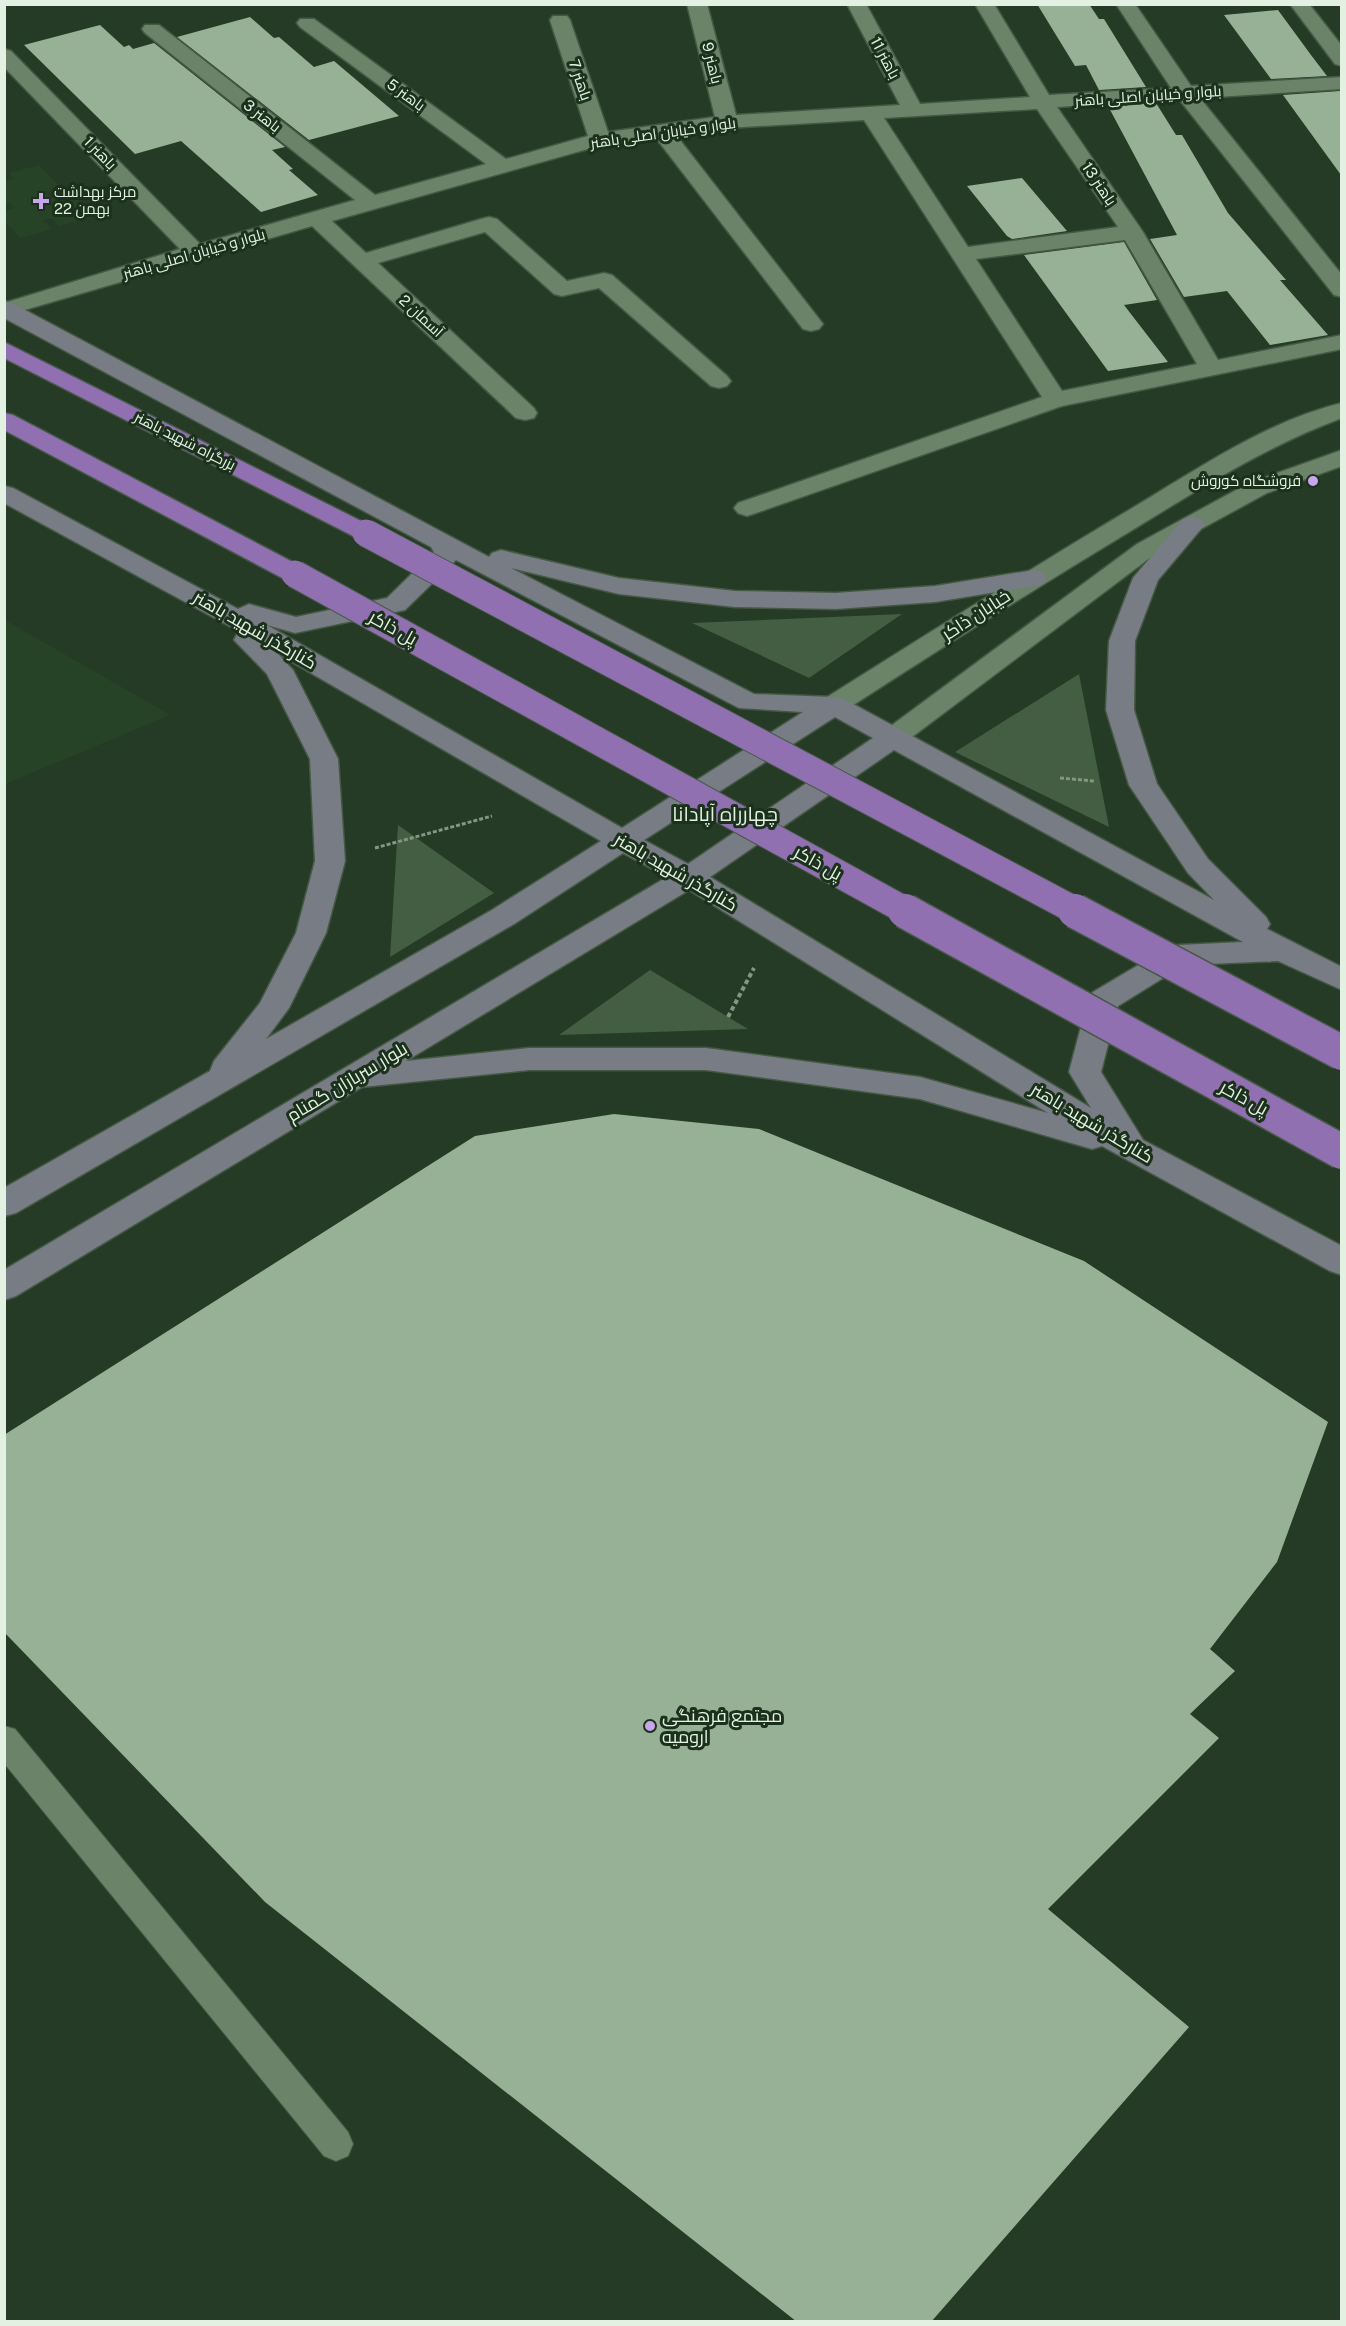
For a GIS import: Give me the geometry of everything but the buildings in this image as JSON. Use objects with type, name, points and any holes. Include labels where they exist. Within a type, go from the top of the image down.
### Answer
[{"type":"highway","name":"بزرگراه شهید باهنر","points":[[4,349],[366,533],[1341,1053]]},
{"type":"highway","name":"پل ذاکر","points":[[4,420],[295,574],[1341,1152]]},
{"type":"main road","points":[[6,309],[414,528],[748,702],[834,705],[1341,980]]},
{"type":"main road","name":"کنارگذر شهید باهنر","points":[[4,493],[204,600],[689,877],[1132,1149],[1341,1262]]},
{"type":"main road","points":[[1192,524],[1146,578],[1122,641],[1120,710],[1143,785],[1198,866],[1282,950]]},
{"type":"main road","points":[[414,528],[511,562],[619,586],[735,599],[836,601],[913,596],[1034,578]]},
{"type":"main road","points":[[204,600],[295,625],[396,604],[450,551],[414,528]]},
{"type":"main road","points":[[204,600],[279,670],[324,759],[330,861],[311,933],[273,1008],[214,1083]]},
{"type":"main road","name":"خیابان ذاکر","points":[[621,840],[834,705]]},
{"type":"main road","points":[[689,877],[894,737]]},
{"type":"main road","points":[[4,1204],[503,917],[621,840]]},
{"type":"main road","name":"بلوار سربازان گمنام","points":[[4,1287],[689,877]]},
{"type":"main road","points":[[1132,1149],[1084,1072],[1104,1000],[1178,955],[1282,950]]},
{"type":"main road","points":[[352,1079],[529,1059],[706,1059],[920,1088],[1132,1149]]},
{"type":"street","name":"باهنر 9","points":[[697,4],[727,122]]},
{"type":"street","name":"باهنر 11","points":[[856,4],[914,111]]},
{"type":"street","name":"باهنر 13","points":[[984,4],[1043,102],[1132,232],[1210,367]]},
{"type":"street","points":[[1125,4],[1185,93],[1341,290]]},
{"type":"street","points":[[1299,4],[1341,60]]},
{"type":"street","name":"باهنر 7","points":[[560,20],[600,139]]},
{"type":"street","name":"باهنر 5","points":[[307,23],[504,167]]},
{"type":"street","name":"باهنر 3","points":[[152,29],[372,203]]},
{"type":"street","name":"باهنر 1","points":[[4,54],[195,252]]},
{"type":"street","name":"بلوار و خیابان اصلی باهنر","points":[[6,309],[195,252],[600,139],[727,122],[1341,83]]},
{"type":"street","points":[[870,113],[1056,400]]},
{"type":"street","points":[[661,130],[811,324]]},
{"type":"street","name":"آسمان 2","points":[[317,219],[525,413]]},
{"type":"street","points":[[362,261],[489,224],[562,290],[604,280],[719,381]]},
{"type":"street","points":[[963,254],[1132,232]]},
{"type":"street","points":[[1311,254],[1341,249]]},
{"type":"street","points":[[747,508],[1056,400],[1341,342]]},
{"type":"street","name":"خیابان ذاکر","points":[[834,705],[1034,578],[1178,491],[1299,424],[1341,410]]},
{"type":"street","points":[[894,737],[1146,549],[1258,489],[1341,457]]},
{"type":"lane","points":[[4,1739],[336,2144]]},
{"type":"path","points":[[706,1059],[774,929]]},
{"type":"shaded area","name":"مرکز بهداشت 22 بهمن","points":[[39,165],[61,188],[44,192],[50,198],[70,193],[93,217],[59,226],[52,218],[43,220],[51,229],[20,238],[5,221],[5,211],[15,208],[10,203],[5,204],[5,182],[14,179],[9,173]]},
{"type":"shaded area","points":[[902,614],[809,678],[692,623]]},
{"type":"shaded area","points":[[5,620],[170,715],[5,784]]},
{"type":"shaded area","points":[[1079,674],[1109,827],[955,752]]},
{"type":"shaded area","points":[[398,825],[494,893],[390,957]]},
{"type":"shaded area","points":[[650,970],[748,1029],[559,1035]]},
{"type":"place","name":"مرکز بهداشت 22 بهمن","points":[[41,201]]},
{"type":"place","name":"فروشگاه کوروش","points":[[1313,481]]},
{"type":"place","name":"مجتمع فرهنگی ارومیه","points":[[650,1726]]},
{"type":"district","name":"چهارراه آپادانا","points":[[725,814]]}]
